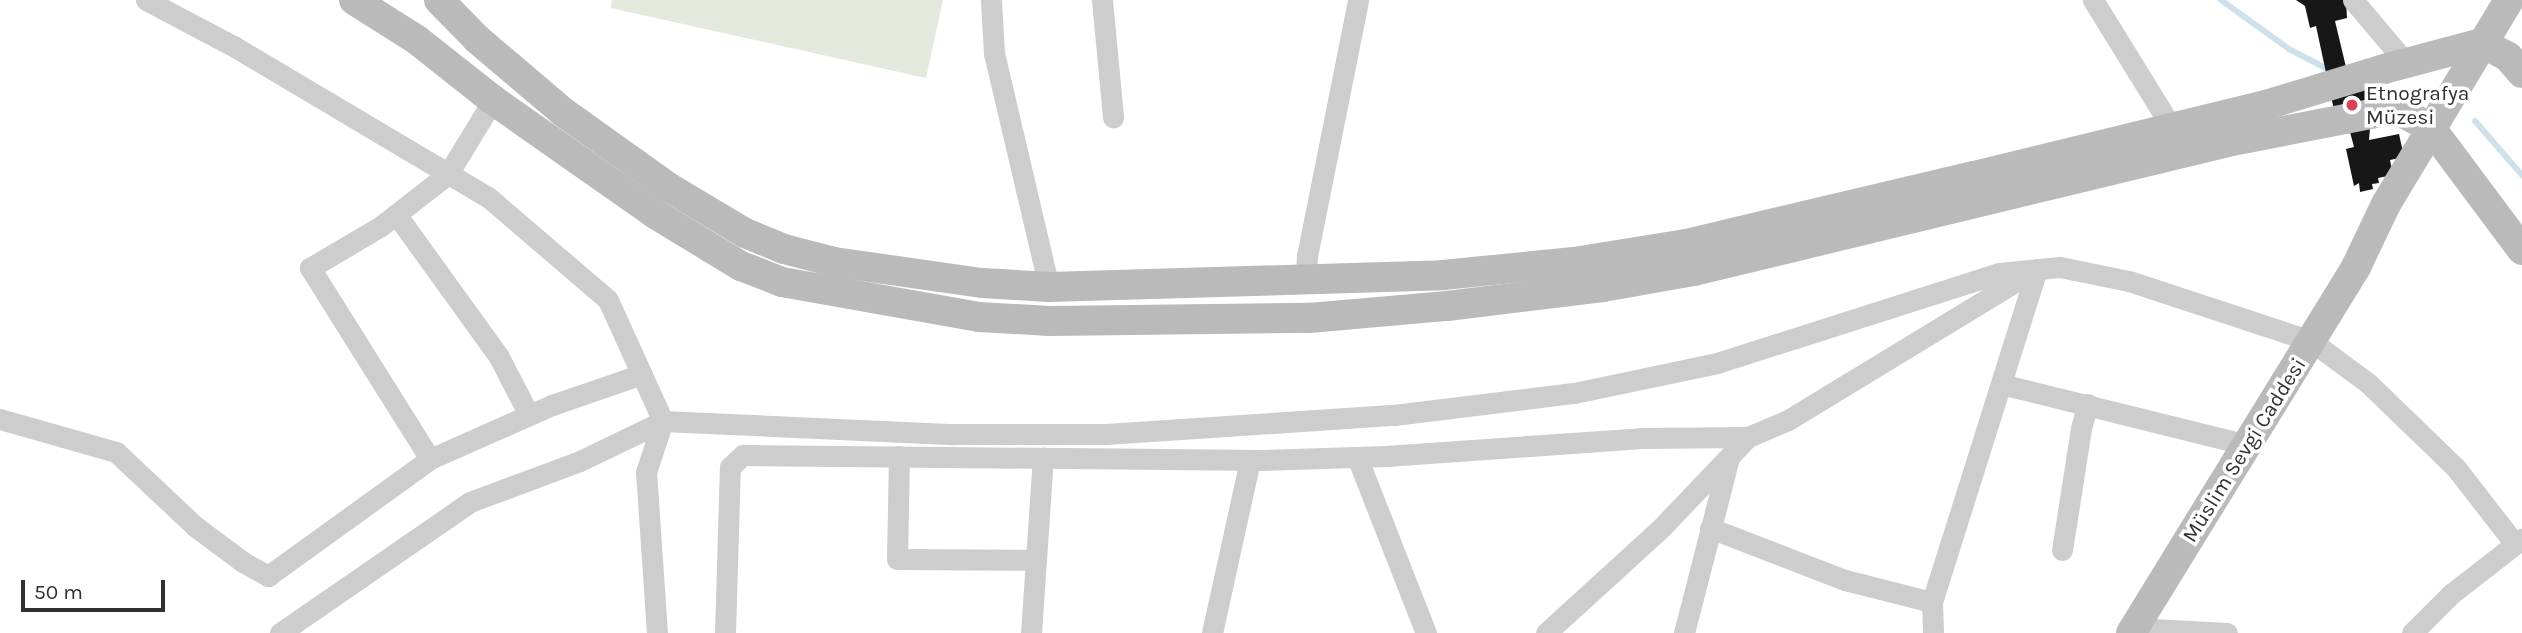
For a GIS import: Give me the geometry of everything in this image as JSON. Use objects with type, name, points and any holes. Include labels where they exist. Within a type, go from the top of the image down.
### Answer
[{"type":"street","points":[[146,0],[235,47],[488,197],[608,300],[663,421],[646,472],[657,633]]},
{"type":"street","points":[[354,0],[417,40],[488,108],[741,266],[782,282],[979,317],[1050,321],[1309,318],[1447,306],[1603,287],[1694,271],[2232,141],[2386,111],[2403,113],[2437,135],[2522,250]]},
{"type":"street","points":[[991,0],[994,53],[1049,288],[1050,321]]},
{"type":"street","points":[[1102,0],[1113,117]]},
{"type":"street","points":[[1306,281],[1307,256],[1358,0]]},
{"type":"street","points":[[2093,0],[2172,128]]},
{"type":"street","points":[[2353,0],[2406,63]]},
{"type":"street","name":"Müslim Sevgi Caddesi","points":[[2133,630],[2357,267],[2385,204],[2437,135],[2491,47],[2509,0]]},
{"type":"street","points":[[417,40],[440,1],[477,39],[563,112],[668,187],[745,233],[783,249],[834,262],[1049,288],[1443,275],[1686,244],[2269,104],[2406,63],[2491,47],[2522,73]]},
{"type":"street","name":"Müslim Sevgi Caddesi","points":[[2491,47],[2522,14]]},
{"type":"street","points":[[430,459],[310,268],[396,214],[448,174],[488,108]]},
{"type":"street","points":[[396,214],[499,357],[529,415]]},
{"type":"street","points":[[280,633],[470,502],[580,461],[663,421],[954,434],[1106,434],[1394,415],[1574,393],[1717,363],[1998,273],[2060,267],[2129,281],[2311,341],[2368,383],[2456,468],[2518,541],[2452,594],[2412,633]]},
{"type":"street","points":[[1933,633],[1932,602],[2036,269]]},
{"type":"street","points":[[1546,633],[1662,527],[1748,437],[1788,420],[2036,269]]},
{"type":"street","points":[[0,419],[116,452],[196,527],[243,562],[268,576],[430,459],[529,415],[642,374]]},
{"type":"street","points":[[2001,384],[2247,445]]},
{"type":"street","points":[[2062,550],[2081,428],[2088,404]]},
{"type":"street","points":[[725,633],[730,467],[743,456],[1250,460],[1357,457],[1641,438],[1748,437]]},
{"type":"street","points":[[899,456],[897,559],[1036,560]]},
{"type":"street","points":[[1684,633],[1729,456]]},
{"type":"street","points":[[1031,633],[1043,457]]},
{"type":"street","points":[[1357,457],[1426,633]]},
{"type":"street","points":[[1212,633],[1250,460]]},
{"type":"street","points":[[1710,528],[1845,580],[1932,602]]},
{"type":"street","points":[[2133,630],[2227,633]]},
{"type":"shaded area","points":[[612,0],[943,0],[926,78],[611,8]]},
{"type":"building","name":"Etnografya Müzesi","points":[[2296,0],[2346,0],[2347,18],[2335,21],[2351,88],[2365,84],[2375,127],[2370,128],[2369,140],[2399,134],[2404,157],[2390,160],[2393,175],[2378,178],[2379,183],[2372,184],[2373,189],[2360,192],[2359,183],[2354,186],[2346,149],[2354,147],[2350,132],[2337,124],[2316,26],[2310,28],[2305,6]]},
{"type":"waterway","points":[[2221,0],[2289,49],[2331,71]]},
{"type":"waterway","points":[[2475,121],[2522,175]]},
{"type":"place","name":"Etnografya Müzesi","points":[[2352,105]]}]
